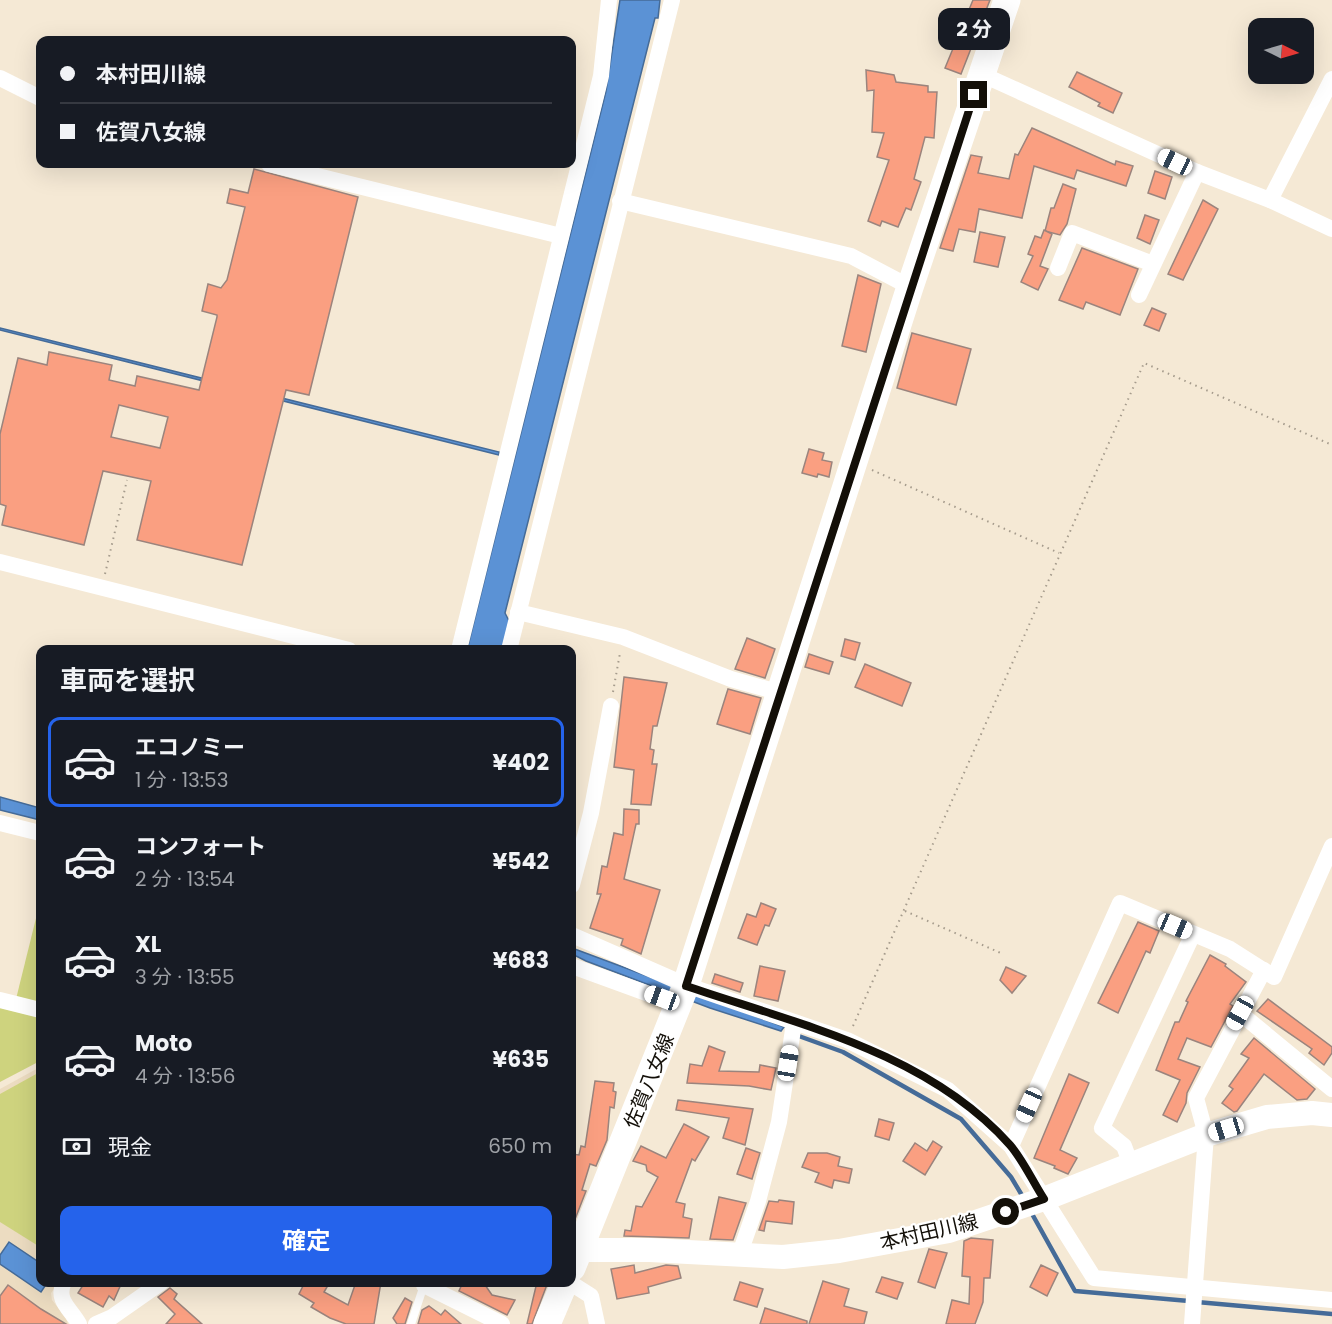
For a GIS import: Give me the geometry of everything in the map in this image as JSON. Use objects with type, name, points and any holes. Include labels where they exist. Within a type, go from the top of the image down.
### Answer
[{"type":"main road","name":"佐賀八女線","points":[[576,1259],[682,995],[910,287],[1007,0]]},
{"type":"main road","name":"本村田川線","points":[[576,1259],[650,1250],[783,1257],[839,1251],[938,1233],[1044,1199],[1206,1136],[1267,1117],[1312,1113],[1332,1114]]},
{"type":"main road","points":[[547,1324],[565,1287]]},
{"type":"street","points":[[460,645],[601,76],[609,0]]},
{"type":"street","points":[[510,645],[672,0]]},
{"type":"street","points":[[981,74],[1197,172],[1270,200],[1332,229]]},
{"type":"street","points":[[0,78],[36,97]]},
{"type":"street","points":[[1270,200],[1332,79]]},
{"type":"street","points":[[285,168],[561,236]]},
{"type":"street","points":[[1139,295],[1197,172]]},
{"type":"street","points":[[620,201],[851,256],[910,287]]},
{"type":"street","points":[[1058,268],[1072,233],[1153,264]]},
{"type":"street","points":[[0,562],[329,645]]},
{"type":"street","points":[[518,612],[623,637],[731,679],[781,693]]},
{"type":"street","points":[[576,870],[591,813],[611,706]]},
{"type":"street","points":[[0,823],[36,832]]},
{"type":"street","points":[[1011,1146],[1120,903],[1230,949],[1274,977],[1332,846]]},
{"type":"street","points":[[1131,1165],[1124,1146],[1102,1128],[1193,934]]},
{"type":"street","points":[[576,936],[682,995]]},
{"type":"street","points":[[576,967],[794,1023],[847,1040],[948,1090],[1011,1146],[1094,1278],[1332,1300]]},
{"type":"street","points":[[1192,1324],[1206,1136],[1196,1098],[1264,970]]},
{"type":"street","points":[[0,1000],[36,1009]]},
{"type":"street","points":[[1240,1013],[1332,1089]]},
{"type":"street","points":[[739,1256],[758,1201],[779,1122],[794,1023]]},
{"type":"street","points":[[62,1287],[61,1300],[73,1311],[79,1324]]},
{"type":"street","points":[[96,1324],[112,1317],[155,1287]]},
{"type":"street","points":[[429,1287],[502,1324]]},
{"type":"street","points":[[576,1287],[591,1296],[597,1324]]},
{"type":"lane","points":[[411,1324],[420,1287]]},
{"type":"path","points":[[847,1040],[1144,363],[1332,445]]},
{"type":"path","points":[[855,463],[1059,553]]},
{"type":"path","points":[[102,588],[127,480]]},
{"type":"path","points":[[611,706],[623,637]]},
{"type":"path","points":[[905,911],[1003,954]]},
{"type":"shaded area","points":[[36,1069],[36,1287],[55,1287],[51,1293],[52,1300],[68,1324],[0,1324],[0,1089]]},
{"type":"green space","points":[[36,918],[36,1004],[16,999]]},
{"type":"green space","points":[[0,1006],[36,1015],[36,1063],[0,1082]]},
{"type":"green space","points":[[36,1074],[36,1244],[0,1222],[0,1094]]},
{"type":"water","points":[[620,0],[660,0],[658,18],[655,18],[505,613],[510,623],[504,645],[468,645],[606,91]]},
{"type":"water","points":[[0,328],[499,452],[499,455],[0,330]]},
{"type":"water","points":[[0,797],[36,807],[36,819],[0,810]]},
{"type":"water","points":[[576,949],[784,1027],[781,1031],[710,1008],[576,956]]},
{"type":"water","points":[[9,1242],[36,1260],[36,1287],[44,1287],[41,1292],[0,1264],[0,1255]]},
{"type":"building","points":[[973,0],[990,0],[961,74],[945,68]]},
{"type":"building","points":[[866,70],[894,75],[896,82],[928,86],[928,92],[937,92],[934,138],[925,137],[914,179],[921,182],[911,210],[906,208],[898,227],[882,221],[880,226],[868,221],[889,160],[877,157],[884,133],[872,132],[874,90],[867,91]]},
{"type":"building","points":[[1077,72],[1122,93],[1113,113],[1098,106],[1100,103],[1069,87]]},
{"type":"building","points":[[1032,128],[1115,165],[1116,161],[1133,166],[1126,186],[1077,170],[1074,179],[1034,166],[1022,218],[979,209],[975,232],[959,229],[953,251],[940,248],[971,155],[982,157],[978,173],[1009,179],[1015,154],[1018,155]]},
{"type":"building","points":[[254,169],[358,197],[309,395],[286,390],[242,565],[137,540],[151,481],[103,471],[84,545],[2,525],[6,506],[0,504],[0,434],[18,358],[47,365],[49,352],[112,365],[109,380],[135,386],[137,376],[199,390],[217,317],[217,315],[202,311],[208,284],[221,288],[227,280],[245,207],[227,203],[230,189],[248,193]],"holes":[[[119,405],[168,417],[160,448],[111,437]]]},
{"type":"building","points":[[1155,171],[1172,177],[1165,199],[1148,193]]},
{"type":"building","points":[[1063,184],[1076,189],[1067,224],[1060,235],[1045,231],[1051,208],[1054,208]]},
{"type":"building","points":[[1203,200],[1218,209],[1183,280],[1168,274]]},
{"type":"building","points":[[1145,215],[1159,220],[1150,244],[1137,238]]},
{"type":"building","points":[[1044,230],[1052,234],[1040,266],[1048,269],[1038,290],[1021,282],[1033,256],[1028,254],[1035,236],[1041,238]]},
{"type":"building","points":[[980,232],[1005,237],[998,267],[974,262]]},
{"type":"building","points":[[1082,248],[1138,269],[1120,315],[1086,302],[1083,309],[1059,300]]},
{"type":"building","points":[[858,275],[881,284],[866,352],[842,346]]},
{"type":"building","points":[[1152,308],[1166,314],[1159,331],[1144,325]]},
{"type":"building","points":[[912,333],[971,349],[956,405],[897,388]]},
{"type":"building","points":[[809,449],[824,453],[822,460],[832,462],[829,477],[802,473]]},
{"type":"building","points":[[747,638],[775,649],[765,678],[735,669]]},
{"type":"building","points":[[845,639],[860,643],[855,660],[841,656]]},
{"type":"building","points":[[809,654],[833,662],[829,674],[805,667]]},
{"type":"building","points":[[865,664],[911,683],[902,706],[855,687]]},
{"type":"building","points":[[624,677],[667,683],[657,726],[653,726],[650,749],[654,750],[652,764],[657,764],[651,805],[631,804],[634,770],[614,767]]},
{"type":"building","points":[[728,689],[761,698],[750,734],[717,724]]},
{"type":"building","points":[[624,809],[639,810],[639,824],[636,824],[624,879],[660,890],[641,954],[621,945],[623,939],[590,928],[601,894],[597,894],[602,866],[607,867],[614,833],[623,835]]},
{"type":"building","points":[[761,903],[776,909],[769,926],[765,925],[757,945],[738,938],[747,914],[756,917]]},
{"type":"building","points":[[1138,922],[1159,931],[1150,953],[1146,951],[1118,1013],[1098,1003]]},
{"type":"building","points":[[1210,955],[1226,964],[1225,966],[1246,982],[1230,1004],[1233,1006],[1211,1047],[1187,1038],[1178,1059],[1200,1067],[1187,1093],[1186,1103],[1177,1122],[1163,1115],[1180,1080],[1156,1070],[1175,1022],[1179,1022],[1188,1002],[1186,1001]]},
{"type":"building","points":[[760,966],[785,971],[778,1001],[754,996]]},
{"type":"building","points":[[1006,967],[1026,976],[1012,993],[1000,980]]},
{"type":"building","points":[[715,974],[743,983],[740,992],[712,983]]},
{"type":"building","points":[[1268,999],[1332,1047],[1332,1053],[1324,1065],[1309,1053],[1312,1049],[1257,1011]]},
{"type":"building","points":[[1254,1038],[1315,1089],[1307,1099],[1297,1100],[1264,1074],[1237,1111],[1234,1112],[1222,1103],[1233,1089],[1229,1086],[1249,1058],[1241,1054]]},
{"type":"building","points":[[709,1046],[725,1052],[719,1071],[759,1072],[760,1065],[776,1068],[771,1090],[749,1086],[687,1083],[690,1064],[702,1066]]},
{"type":"building","points":[[1069,1074],[1089,1083],[1060,1150],[1077,1158],[1068,1174],[1034,1158]]},
{"type":"building","points":[[595,1081],[614,1083],[613,1091],[616,1092],[614,1108],[610,1107],[607,1140],[596,1166],[590,1164],[582,1190],[586,1191],[576,1217],[576,1155],[579,1155],[581,1146],[585,1147]]},
{"type":"building","points":[[678,1100],[753,1109],[745,1145],[723,1138],[729,1118],[676,1110]]},
{"type":"building","points":[[879,1119],[894,1123],[889,1140],[875,1136]]},
{"type":"building","points":[[684,1124],[709,1137],[695,1161],[692,1159],[676,1202],[685,1204],[683,1217],[692,1219],[689,1238],[624,1236],[625,1230],[631,1231],[636,1206],[642,1207],[658,1177],[647,1171],[646,1165],[633,1161],[641,1146],[666,1158]]},
{"type":"building","points":[[933,1141],[942,1147],[925,1175],[903,1161],[915,1143],[927,1151]]},
{"type":"building","points":[[746,1148],[760,1153],[752,1179],[737,1174]]},
{"type":"building","points":[[808,1153],[827,1153],[840,1157],[838,1166],[852,1169],[849,1183],[834,1180],[832,1188],[815,1182],[819,1173],[802,1167]]},
{"type":"building","points":[[719,1197],[746,1203],[733,1240],[710,1239]]},
{"type":"building","points":[[779,1200],[794,1202],[792,1224],[766,1221],[764,1231],[759,1230],[769,1201],[778,1202]]},
{"type":"building","points":[[971,1238],[993,1240],[990,1278],[984,1278],[983,1302],[975,1324],[946,1324],[952,1300],[969,1304],[970,1277],[962,1276],[964,1241]]},
{"type":"building","points":[[929,1249],[947,1253],[935,1288],[918,1282]]},
{"type":"building","points":[[634,1265],[635,1273],[666,1265],[678,1266],[681,1278],[648,1287],[649,1293],[617,1299],[611,1269]]},
{"type":"building","points":[[1041,1265],[1058,1273],[1047,1296],[1030,1287]]},
{"type":"building","points":[[882,1277],[903,1283],[897,1299],[876,1292]]},
{"type":"building","points":[[823,1281],[849,1289],[844,1306],[867,1312],[864,1324],[809,1324]]},
{"type":"building","points":[[740,1282],[763,1289],[757,1307],[734,1300]]},
{"type":"building","points":[[8,1285],[66,1324],[0,1324],[0,1296]]},
{"type":"building","points":[[82,1287],[120,1287],[114,1300],[109,1296],[103,1307],[78,1293]]},
{"type":"building","points":[[302,1287],[327,1287],[324,1292],[348,1305],[354,1287],[380,1287],[374,1324],[346,1324],[330,1318],[311,1307],[314,1303],[299,1294]]},
{"type":"building","points":[[461,1287],[486,1287],[492,1295],[515,1300],[507,1315],[459,1291]]},
{"type":"building","points":[[536,1287],[546,1287],[532,1324],[527,1324]]},
{"type":"building","points":[[170,1288],[177,1294],[174,1299],[202,1324],[166,1324],[175,1314],[158,1297]]},
{"type":"building","points":[[405,1298],[412,1302],[405,1324],[397,1324],[393,1318]]},
{"type":"building","points":[[429,1306],[441,1315],[445,1310],[461,1324],[418,1324],[422,1310]]},
{"type":"building","points":[[765,1308],[807,1321],[807,1324],[760,1324]]},
{"type":"waterway","points":[[796,1035],[843,1052],[961,1119],[1011,1177],[1023,1197]]},
{"type":"waterway","points":[[1031,1212],[1075,1291],[1189,1301]]},
{"type":"waterway","points":[[1197,1302],[1332,1314]]},
{"type":"route","points":[[974,95],[910,287],[686,986],[847,1040],[948,1090],[1011,1146],[1044,1199],[1006,1212]]}]
